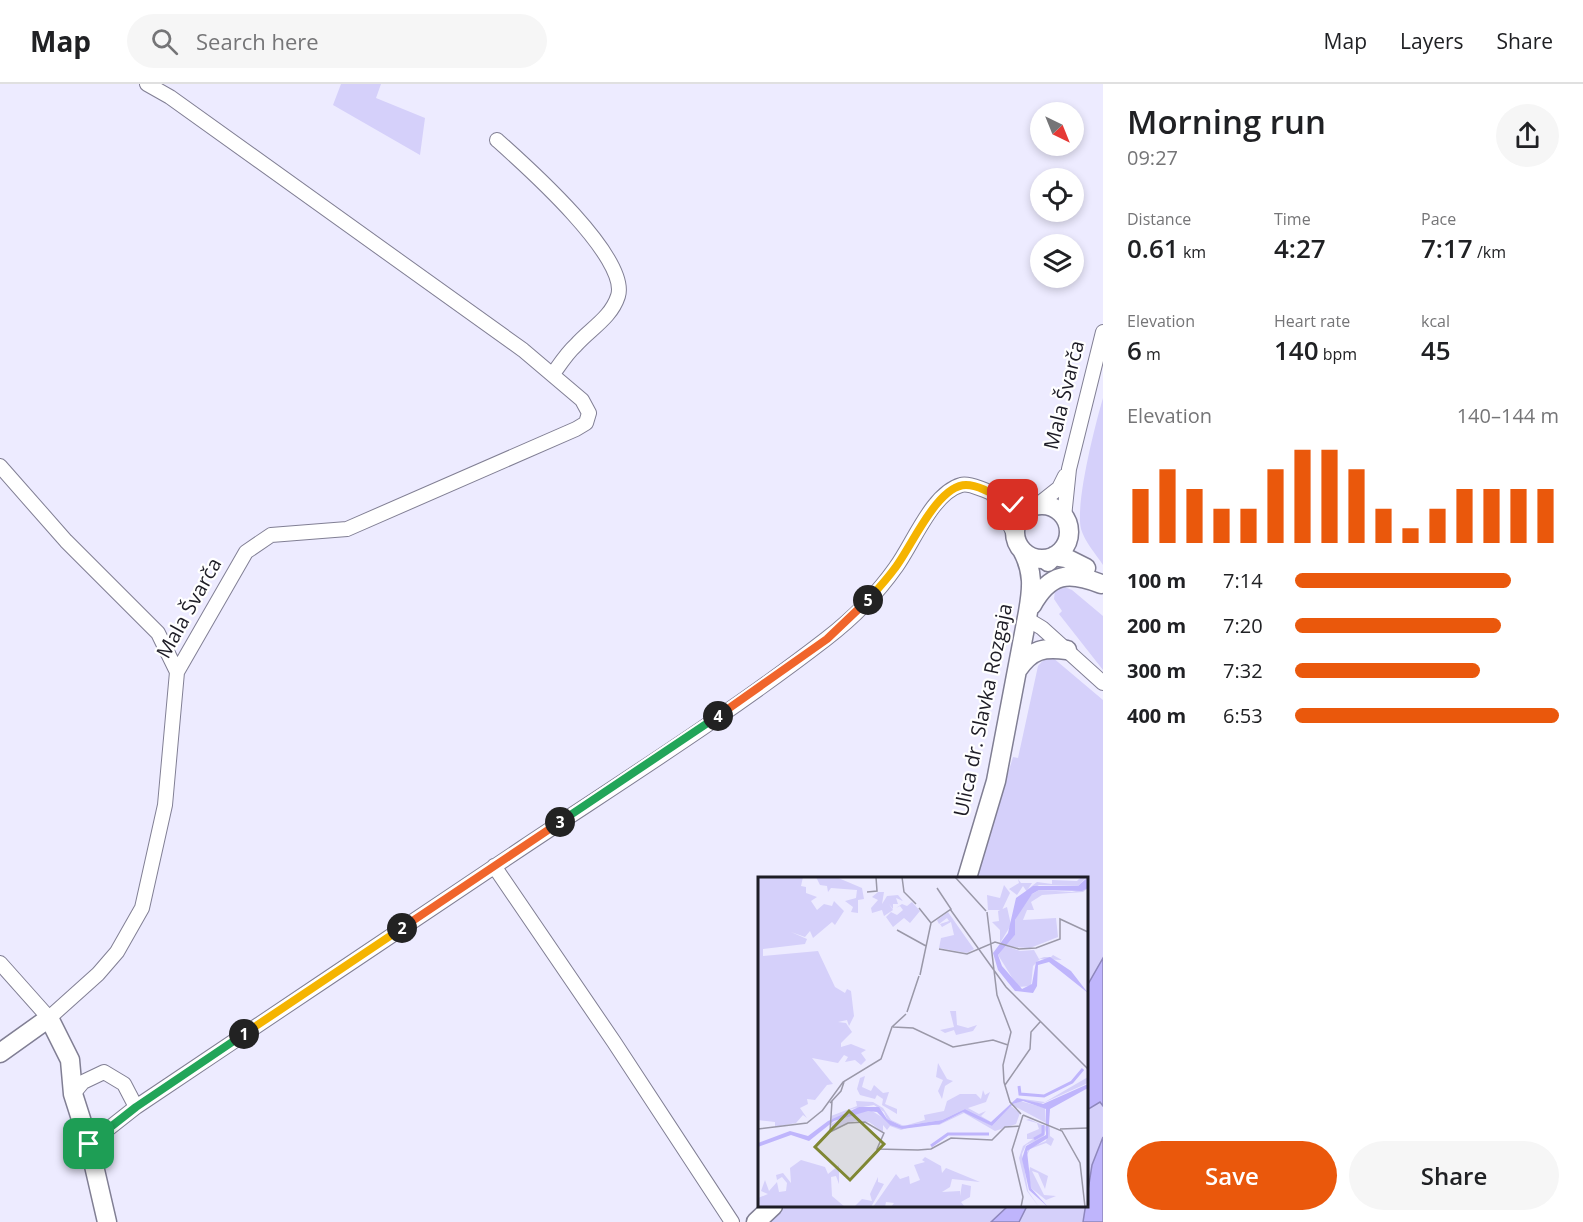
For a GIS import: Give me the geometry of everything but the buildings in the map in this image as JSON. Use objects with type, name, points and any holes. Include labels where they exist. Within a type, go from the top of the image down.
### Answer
[{"type":"street","points":[[147,84],[170,97],[523,350],[553,374],[575,345],[610,313],[620,287],[617,274],[598,246],[556,194],[497,140]]},
{"type":"street","name":"Mala Švarča","points":[[1069,469],[1103,332]]},
{"type":"street","name":"Mala Švarča","points":[[0,1053],[49,1018],[98,974],[117,952],[142,908],[165,805],[177,672],[246,552],[271,535],[347,529],[483,471],[586,423],[590,413],[582,400],[553,374]]},
{"type":"street","points":[[0,466],[66,541],[158,633],[177,672]]},
{"type":"street","points":[[1019,543],[1018,520],[1059,488],[1069,469]]},
{"type":"street","points":[[1069,469],[1064,517],[1069,536],[1086,568],[1102,585]]},
{"type":"street","points":[[89,1144],[136,1107],[663,755],[827,639],[856,613],[896,567],[933,508],[948,493],[962,484],[980,488],[993,496],[1032,508],[1054,508],[1064,517]]},
{"type":"street","points":[[993,496],[1007,516],[1019,543],[1037,559],[1054,556],[1066,558],[1086,568]]},
{"type":"street","points":[[1054,556],[1066,544],[1069,536]]},
{"type":"street","name":"Ulica dr. Slavka Rozgaja","points":[[968,877],[996,781],[1032,585],[1031,572],[1019,543]]},
{"type":"street","name":"Ulica dr. Slavka Rozgaja","points":[[1032,585],[1054,556]]},
{"type":"street","points":[[1102,585],[1072,575],[1060,577],[1043,589],[1027,616],[1103,684]]},
{"type":"street","points":[[1018,669],[1026,658],[1036,651],[1048,648],[1067,650]]},
{"type":"street","points":[[494,867],[614,1042],[732,1222]]},
{"type":"street","points":[[0,963],[49,1018],[70,1060],[74,1094],[89,1144],[107,1222]]},
{"type":"street","points":[[74,1094],[83,1082],[104,1072],[124,1083],[136,1107]]},
{"type":"street","points":[[756,1222],[773,1207]]},
{"type":"shaded area","points":[[341,84],[381,84],[376,98],[425,118],[420,155],[333,105]]},
{"type":"shaded area","points":[[1103,398],[1103,565],[1085,538],[1081,529],[1080,517],[1087,464]]},
{"type":"shaded area","points":[[1062,586],[1072,590],[1103,616],[1103,670],[1059,614],[1062,611],[1054,599],[1055,590]]},
{"type":"shaded area","points":[[1046,657],[1052,657],[1103,700],[1103,958],[1088,984],[1088,877],[976,877],[1013,757],[1018,758],[1038,666]]},
{"type":"shaded area","points":[[1103,958],[1103,1106],[1100,1102],[1088,1109],[1088,984]]},
{"type":"shaded area","points":[[1100,1101],[1103,1106],[1103,1137],[1092,1165],[1088,1193],[1088,1109]]},
{"type":"shaded area","points":[[1103,1137],[1103,1222],[1083,1222],[1085,1207],[1088,1207],[1092,1165]]},
{"type":"shaded area","points":[[785,1207],[1007,1207],[991,1222],[768,1222]]},
{"type":"shaded area","points":[[1007,1207],[1026,1207],[1019,1222],[991,1222]]},
{"type":"shaded area","points":[[1026,1207],[1086,1207],[1083,1222],[1019,1222]]},
{"type":"route","points":[[89,1144],[136,1107],[663,755],[827,639],[856,613],[896,567],[933,508],[948,493],[962,484],[970,485],[1013,505]]}]
